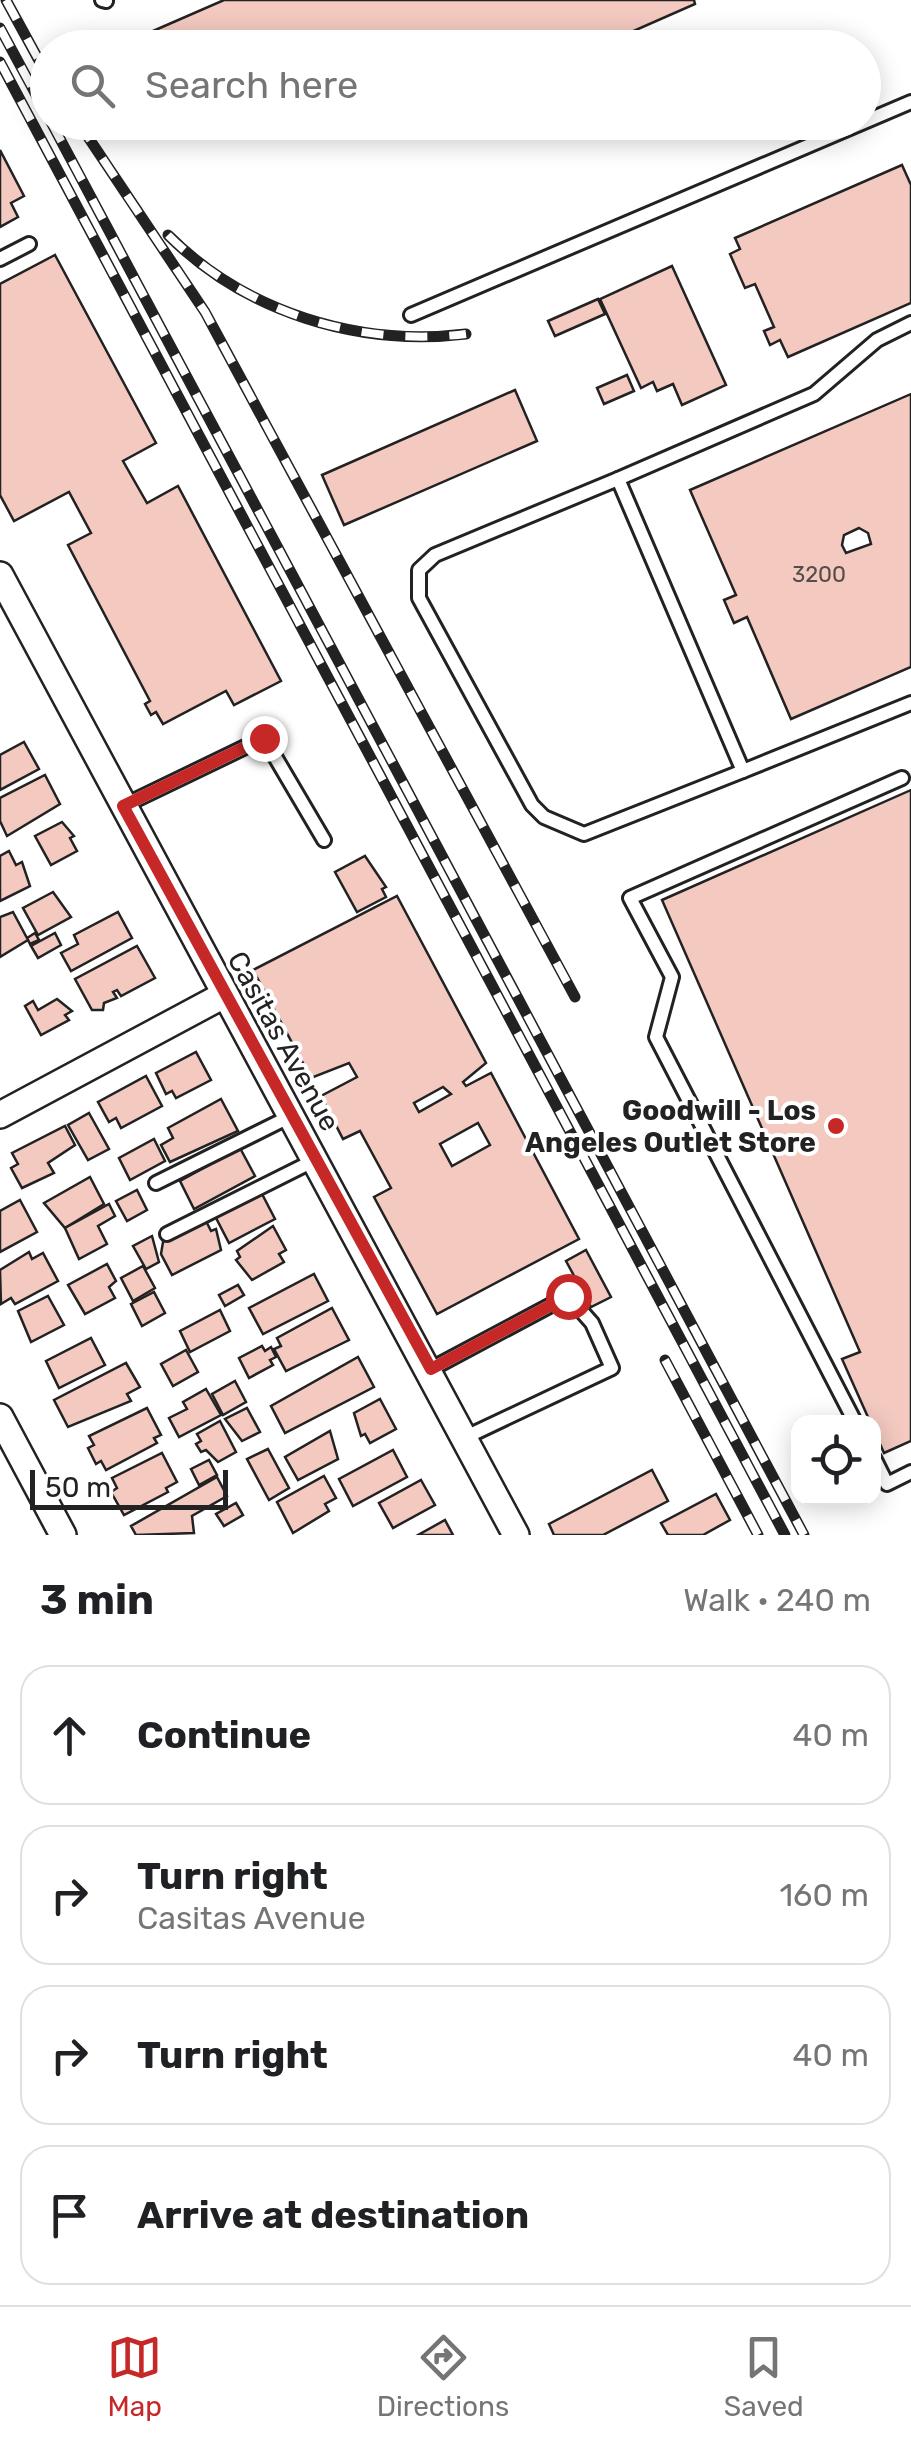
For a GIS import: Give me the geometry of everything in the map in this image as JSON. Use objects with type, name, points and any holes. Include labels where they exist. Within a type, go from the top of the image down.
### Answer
[{"type":"street","name":"Casitas Avenue","points":[[3,586],[431,1369],[516,1535]]},
{"type":"street","points":[[0,1115],[224,995]]},
{"type":"street","points":[[0,1417],[63,1535]]},
{"type":"lane","points":[[881,115],[911,102]]},
{"type":"lane","points":[[411,315],[822,140]]},
{"type":"lane","points":[[0,260],[29,244]]},
{"type":"lane","points":[[911,323],[877,340],[814,394],[435,555],[418,570],[419,598],[532,805],[544,816],[584,834],[911,703]]},
{"type":"lane","points":[[618,480],[744,770]]},
{"type":"lane","points":[[123,806],[264,738],[324,840]]},
{"type":"lane","points":[[851,1415],[656,1037],[672,977],[630,898],[902,778]]},
{"type":"lane","points":[[156,1183],[291,1116]]},
{"type":"lane","points":[[167,1234],[315,1160]]},
{"type":"lane","points":[[431,1369],[568,1296],[592,1323],[612,1368],[466,1437]]},
{"type":"lane","points":[[881,1472],[887,1484],[911,1472]]},
{"type":"building","points":[[224,0],[694,0],[695,4],[636,30],[155,30]]},
{"type":"building","points":[[0,150],[24,196],[11,203],[18,217],[0,227]]},
{"type":"building","points":[[902,165],[911,185],[911,303],[788,357],[780,340],[770,345],[764,331],[774,327],[755,284],[745,288],[730,254],[740,249],[735,238]]},
{"type":"building","points":[[55,255],[156,443],[123,461],[147,503],[178,486],[281,681],[234,705],[226,691],[163,724],[156,712],[151,715],[145,704],[150,701],[68,545],[91,533],[69,492],[14,521],[0,495],[0,284]]},
{"type":"building","points":[[672,266],[726,385],[682,405],[673,384],[657,391],[653,382],[641,388],[600,299]]},
{"type":"building","points":[[598,299],[605,314],[555,336],[548,321]]},
{"type":"building","points":[[627,375],[634,391],[604,404],[597,388]]},
{"type":"building","points":[[515,390],[537,441],[344,525],[322,475]]},
{"type":"building","points":[[911,394],[911,667],[791,719],[747,617],[734,623],[724,600],[736,595],[690,490]],"holes":[[[859,528],[868,533],[871,544],[846,553],[842,545],[844,535]]]},
{"type":"building","points":[[24,742],[39,769],[0,790],[0,755]]},
{"type":"building","points":[[45,775],[60,804],[7,836],[0,821],[0,798]]},
{"type":"building","name":"Goodwill - Los Angeles Outlet Store","points":[[911,790],[911,1441],[884,1453],[881,1415],[867,1415],[842,1359],[860,1352],[662,900]]},
{"type":"building","points":[[62,822],[74,836],[70,838],[77,851],[51,865],[35,836]]},
{"type":"building","points":[[9,851],[16,865],[22,862],[30,886],[0,901],[0,856]]},
{"type":"building","points":[[365,856],[386,887],[382,889],[386,897],[357,912],[335,872]]},
{"type":"building","points":[[53,892],[71,917],[38,935],[23,908]]},
{"type":"building","points":[[397,896],[486,1063],[463,1082],[466,1086],[491,1073],[579,1239],[437,1314],[374,1197],[391,1188],[360,1131],[343,1139],[321,1096],[357,1077],[349,1063],[311,1078],[253,970]],"holes":[[[443,1087],[451,1094],[419,1112],[414,1103]],[[478,1123],[490,1145],[452,1166],[440,1144]]]},
{"type":"building","points":[[13,912],[27,938],[35,933],[39,940],[30,944],[28,940],[0,957],[0,917]]},
{"type":"building","points":[[118,912],[132,938],[71,971],[61,953],[78,944],[74,935]]},
{"type":"building","points":[[55,933],[61,945],[38,958],[31,946]]},
{"type":"building","points":[[137,946],[155,978],[121,996],[117,990],[113,992],[117,998],[104,1003],[103,1010],[92,1010],[75,979]]},
{"type":"building","points":[[57,999],[72,1011],[65,1015],[69,1020],[41,1035],[25,1006],[33,1001],[38,1010]]},
{"type":"building","points":[[196,1052],[211,1080],[176,1098],[172,1091],[166,1094],[156,1073]]},
{"type":"building","points":[[146,1076],[162,1106],[121,1128],[116,1118],[109,1122],[98,1102]]},
{"type":"building","points":[[221,1099],[238,1131],[170,1162],[161,1145],[173,1138],[168,1128]]},
{"type":"building","points":[[89,1113],[109,1149],[88,1160],[68,1125]]},
{"type":"building","points":[[65,1126],[75,1145],[48,1163],[54,1173],[22,1188],[11,1168],[18,1164],[12,1153]]},
{"type":"building","points":[[154,1139],[165,1161],[130,1180],[119,1158]]},
{"type":"building","points":[[240,1148],[255,1176],[194,1209],[180,1181]]},
{"type":"building","points":[[90,1177],[104,1204],[65,1228],[44,1203]]},
{"type":"building","points":[[137,1190],[147,1210],[127,1221],[116,1201]]},
{"type":"building","points":[[261,1192],[275,1219],[229,1243],[215,1216]]},
{"type":"building","points":[[20,1200],[37,1232],[0,1252],[0,1211]]},
{"type":"building","points":[[109,1204],[115,1216],[98,1226],[107,1244],[79,1259],[65,1228]]},
{"type":"building","points":[[206,1221],[211,1231],[216,1229],[221,1250],[172,1275],[161,1254],[163,1242]]},
{"type":"building","points":[[273,1226],[286,1250],[279,1254],[284,1262],[252,1280],[236,1260],[240,1257],[237,1251]]},
{"type":"building","points":[[152,1236],[159,1262],[146,1269],[133,1246]]},
{"type":"building","points":[[586,1250],[611,1297],[591,1307],[566,1261]]},
{"type":"building","points":[[29,1252],[32,1259],[43,1253],[58,1281],[15,1304],[11,1298],[1,1304],[0,1270]]},
{"type":"building","points":[[107,1264],[116,1281],[109,1287],[115,1298],[85,1314],[68,1285]]},
{"type":"building","points":[[143,1266],[155,1288],[133,1301],[121,1278]]},
{"type":"building","points":[[314,1274],[328,1301],[263,1334],[249,1308]]},
{"type":"building","points":[[238,1285],[244,1295],[225,1306],[219,1295]]},
{"type":"building","points":[[154,1292],[165,1313],[142,1326],[131,1304]]},
{"type":"building","points":[[48,1296],[64,1325],[31,1342],[18,1311]]},
{"type":"building","points":[[332,1308],[349,1340],[286,1371],[274,1349],[281,1346],[277,1338]]},
{"type":"building","points":[[220,1310],[230,1331],[190,1352],[180,1331]]},
{"type":"building","points":[[91,1338],[105,1365],[59,1388],[46,1361]]},
{"type":"building","points":[[262,1346],[265,1351],[271,1347],[276,1357],[270,1360],[273,1365],[249,1378],[239,1358]]},
{"type":"building","points":[[186,1350],[198,1372],[173,1386],[161,1364]]},
{"type":"building","points":[[358,1357],[374,1387],[285,1433],[271,1406]]},
{"type":"building","points":[[126,1363],[140,1387],[127,1394],[131,1401],[68,1427],[54,1400]]},
{"type":"building","points":[[235,1381],[246,1402],[223,1415],[212,1394]]},
{"type":"building","points":[[206,1389],[221,1415],[179,1437],[169,1418],[187,1409],[183,1402]]},
{"type":"building","points":[[380,1399],[396,1429],[370,1443],[365,1434],[361,1436],[354,1413]]},
{"type":"building","points":[[147,1408],[161,1435],[154,1438],[157,1443],[106,1470],[101,1461],[96,1464],[88,1448],[94,1445],[89,1436]]},
{"type":"building","points":[[247,1408],[260,1432],[242,1441],[225,1419]]},
{"type":"building","points":[[220,1421],[236,1452],[218,1462],[206,1450],[201,1452],[196,1444],[201,1441],[197,1434]]},
{"type":"building","points":[[330,1431],[338,1459],[298,1480],[285,1457]]},
{"type":"building","points":[[268,1449],[289,1488],[269,1500],[247,1459]]},
{"type":"building","points":[[393,1450],[407,1477],[353,1506],[339,1479]]},
{"type":"building","points":[[162,1453],[177,1482],[166,1488],[168,1492],[124,1515],[111,1492],[117,1488],[112,1478]]},
{"type":"building","points":[[209,1460],[217,1475],[199,1485],[191,1469]]},
{"type":"building","points":[[652,1470],[668,1501],[603,1535],[554,1535],[549,1524]]},
{"type":"building","points":[[324,1476],[336,1498],[325,1504],[329,1511],[293,1533],[277,1502]]},
{"type":"building","points":[[217,1477],[227,1496],[192,1516],[194,1533],[136,1535],[131,1526]]},
{"type":"building","points":[[421,1480],[435,1505],[393,1528],[379,1503]]},
{"type":"building","points":[[716,1494],[730,1520],[703,1535],[668,1535],[661,1523]]},
{"type":"building","points":[[236,1503],[243,1515],[224,1526],[216,1514]]},
{"type":"building","points":[[445,1520],[453,1535],[418,1535]]},
{"type":"railway","points":[[6,0],[30,44]]},
{"type":"railway","points":[[0,28],[30,84]]},
{"type":"railway","points":[[0,62],[30,118]]},
{"type":"railway","points":[[42,140],[785,1535]]},
{"type":"railway","points":[[61,140],[804,1535]]},
{"type":"railway","points":[[90,140],[205,312],[575,997]]},
{"type":"railway","points":[[168,235],[232,285],[305,318],[385,335],[466,334]]},
{"type":"railway","points":[[665,1360],[758,1535]]},
{"type":"place","name":"Goodwill - Los Angeles Outlet Store","points":[[836,1126]]},
{"type":"route","points":[[264,738],[123,806],[224,995],[431,1369],[568,1296]]}]
